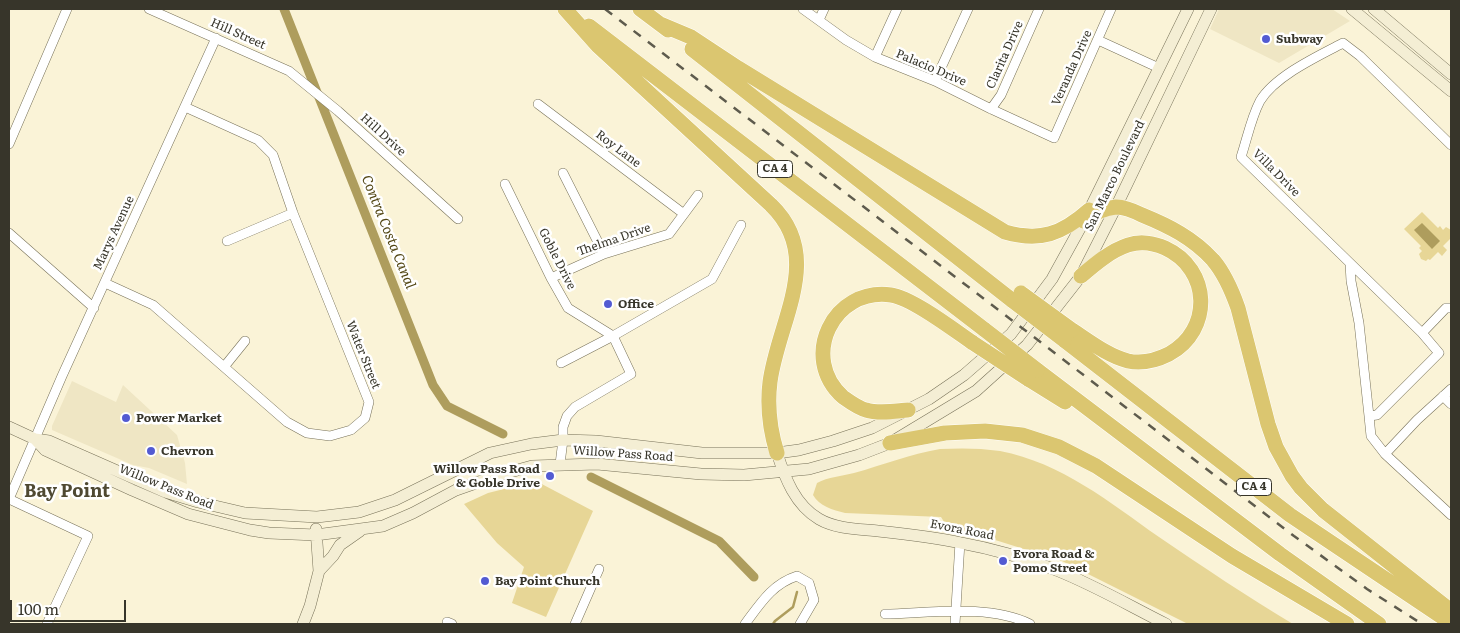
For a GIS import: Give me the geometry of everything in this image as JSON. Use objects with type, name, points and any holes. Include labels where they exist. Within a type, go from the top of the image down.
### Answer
[{"type":"highway","name":"CA 4","points":[[565,9],[985,330],[1033,374],[1195,489],[1295,565],[1379,624]]},
{"type":"highway","points":[[565,9],[598,46],[771,205],[782,216],[790,229],[796,247],[797,274],[770,381],[769,404],[772,436],[777,453]]},
{"type":"highway","name":"CA 4","points":[[640,9],[914,223],[1068,335],[1290,515],[1451,623]]},
{"type":"highway","points":[[660,24],[691,37],[738,68],[1005,232],[1030,237],[1049,235],[1067,228],[1098,210],[1116,207],[1130,210],[1172,228],[1200,248],[1213,261],[1232,291],[1268,424],[1276,447],[1292,476],[1306,494],[1324,510],[1451,611]]},
{"type":"highway","points":[[1068,335],[1120,358],[1136,362],[1148,361],[1162,357],[1180,346],[1193,331],[1200,312],[1200,291],[1193,270],[1175,253],[1153,244],[1129,244],[1097,262],[1081,276]]},
{"type":"highway","points":[[908,410],[883,412],[866,410],[850,403],[837,392],[823,363],[822,348],[833,319],[844,307],[858,299],[874,294],[892,295],[913,304],[973,343],[1033,374]]},
{"type":"highway","points":[[890,442],[944,433],[985,431],[1022,435],[1059,447],[1096,466],[1232,556],[1347,624]]},
{"type":"main road","name":"San Marco Boulevard","points":[[1011,334],[1052,279],[1087,216],[1188,9]]},
{"type":"main road","name":"San Marco Boulevard","points":[[1028,346],[1081,276],[1211,9]]},
{"type":"main road","points":[[1352,9],[1451,91]]},
{"type":"main road","points":[[1374,9],[1451,74]]},
{"type":"main road","name":"Willow Pass Road","points":[[9,427],[35,439],[49,441],[165,492],[205,504],[245,513],[316,518],[360,512],[395,500],[490,453],[531,444],[563,440],[596,441],[702,453],[777,453],[799,450],[833,441],[872,428],[929,399],[964,376],[1011,334]]},
{"type":"main road","name":"Willow Pass Road","points":[[35,439],[45,450],[188,514],[269,534],[316,535],[383,526],[456,490],[532,466],[597,464],[701,474],[744,474],[809,469],[832,463],[890,442],[976,391],[1028,346]]},
{"type":"main road","name":"Evora Road","points":[[777,453],[794,496],[802,506],[816,517],[832,524],[960,542],[1015,556],[1058,571],[1166,624]]},
{"type":"main road","points":[[303,624],[319,571],[316,518]]},
{"type":"main road","points":[[319,571],[340,545],[362,529]]},
{"type":"street","points":[[9,144],[67,9]]},
{"type":"street","name":"Hill Street","points":[[149,9],[289,71]]},
{"type":"street","name":"Palacio Drive","points":[[803,9],[846,40],[875,57],[935,81],[1054,138]]},
{"type":"street","points":[[819,20],[824,9]]},
{"type":"street","points":[[875,57],[897,9]]},
{"type":"street","points":[[935,81],[968,9]]},
{"type":"street","name":"Clarita Drive","points":[[991,109],[1001,95],[1039,9]]},
{"type":"street","name":"Veranda Drive","points":[[1054,138],[1112,9]]},
{"type":"street","name":"Marys Avenue","points":[[9,499],[216,38]]},
{"type":"street","points":[[1098,40],[1159,68]]},
{"type":"street","name":"Villa Drive","points":[[1369,416],[1377,415],[1439,353],[1422,332],[1241,157],[1261,100],[1280,80],[1303,64],[1343,43],[1360,56],[1451,146]]},
{"type":"street","name":"Hill Drive","points":[[289,71],[338,111],[458,219]]},
{"type":"street","name":"Roy Lane","points":[[538,104],[684,214]]},
{"type":"street","name":"Water Street","points":[[105,283],[153,306],[287,422],[307,433],[330,436],[351,430],[365,418],[369,402],[293,213],[272,155],[258,140],[186,107]]},
{"type":"street","points":[[563,173],[604,254]]},
{"type":"street","name":"Goble Drive","points":[[505,184],[551,278],[568,308],[613,336]]},
{"type":"street","name":"Thelma Drive","points":[[551,278],[604,254],[669,234],[698,195]]},
{"type":"street","points":[[227,240],[293,213]]},
{"type":"street","points":[[561,363],[613,336],[712,278],[741,225]]},
{"type":"street","points":[[9,233],[94,308]]},
{"type":"street","points":[[1350,263],[1351,281],[1359,323],[1371,436],[1385,454],[1451,515]]},
{"type":"street","points":[[1422,332],[1446,308],[1451,308]]},
{"type":"street","points":[[560,464],[563,427],[567,416],[575,407],[631,374],[613,336]]},
{"type":"street","points":[[224,367],[245,341]]},
{"type":"street","points":[[1385,454],[1417,420],[1451,389]]},
{"type":"street","points":[[1443,396],[1451,404]]},
{"type":"street","points":[[9,499],[88,536],[47,624]]},
{"type":"street","points":[[956,624],[960,542]]},
{"type":"street","points":[[575,624],[599,569]]},
{"type":"street","points":[[745,624],[774,588],[786,580],[797,576],[809,582],[814,600],[800,624]]},
{"type":"street","points":[[885,614],[991,613],[1015,617],[1030,624]]},
{"type":"shaded area","points":[[1219,9],[1332,9],[1350,21],[1279,63],[1210,29]]},
{"type":"shaded area","points":[[1422,212],[1438,228],[1440,226],[1443,230],[1446,227],[1451,230],[1451,238],[1443,246],[1447,250],[1442,256],[1438,252],[1430,260],[1426,261],[1421,259],[1419,254],[1422,251],[1419,248],[1421,246],[1404,229]]},
{"type":"shaded area","points":[[1422,223],[1440,241],[1432,249],[1414,230]]},
{"type":"shaded area","points":[[72,381],[116,402],[123,385],[177,435],[185,463],[187,484],[149,468],[133,465],[52,430],[52,426]]},
{"type":"shaded area","points":[[970,448],[1000,451],[1023,457],[1064,474],[1084,485],[1209,571],[1293,624],[1188,624],[1062,561],[992,539],[948,528],[941,517],[845,513],[823,505],[813,495],[817,483],[826,479],[940,449]]},
{"type":"shaded area","points":[[536,481],[593,511],[546,617],[512,603],[524,567],[497,543],[464,504],[488,493]]},
{"type":"waterway","name":"Contra Costa Canal","points":[[284,9],[433,385],[447,406],[503,434]]},
{"type":"waterway","name":"Contra Costa Canal","points":[[591,477],[719,541],[754,577]]},
{"type":"waterway","points":[[773,624],[793,607],[797,592]]},
{"type":"railway","points":[[605,9],[1294,536],[1367,589],[1422,624]]},
{"type":"place","name":"Subway","points":[[1266,39]]},
{"type":"place","name":"Office","points":[[608,304]]},
{"type":"place","name":"Power Market","points":[[126,418]]},
{"type":"place","name":"Chevron","points":[[151,451]]},
{"type":"place","name":"Willow Pass Road & Goble Drive","points":[[550,476]]},
{"type":"place","name":"Evora Road & Pomo Street","points":[[1003,561]]},
{"type":"place","name":"Bay Point Church","points":[[485,581]]},
{"type":"district","name":"Bay Point","points":[[67,492]]}]
